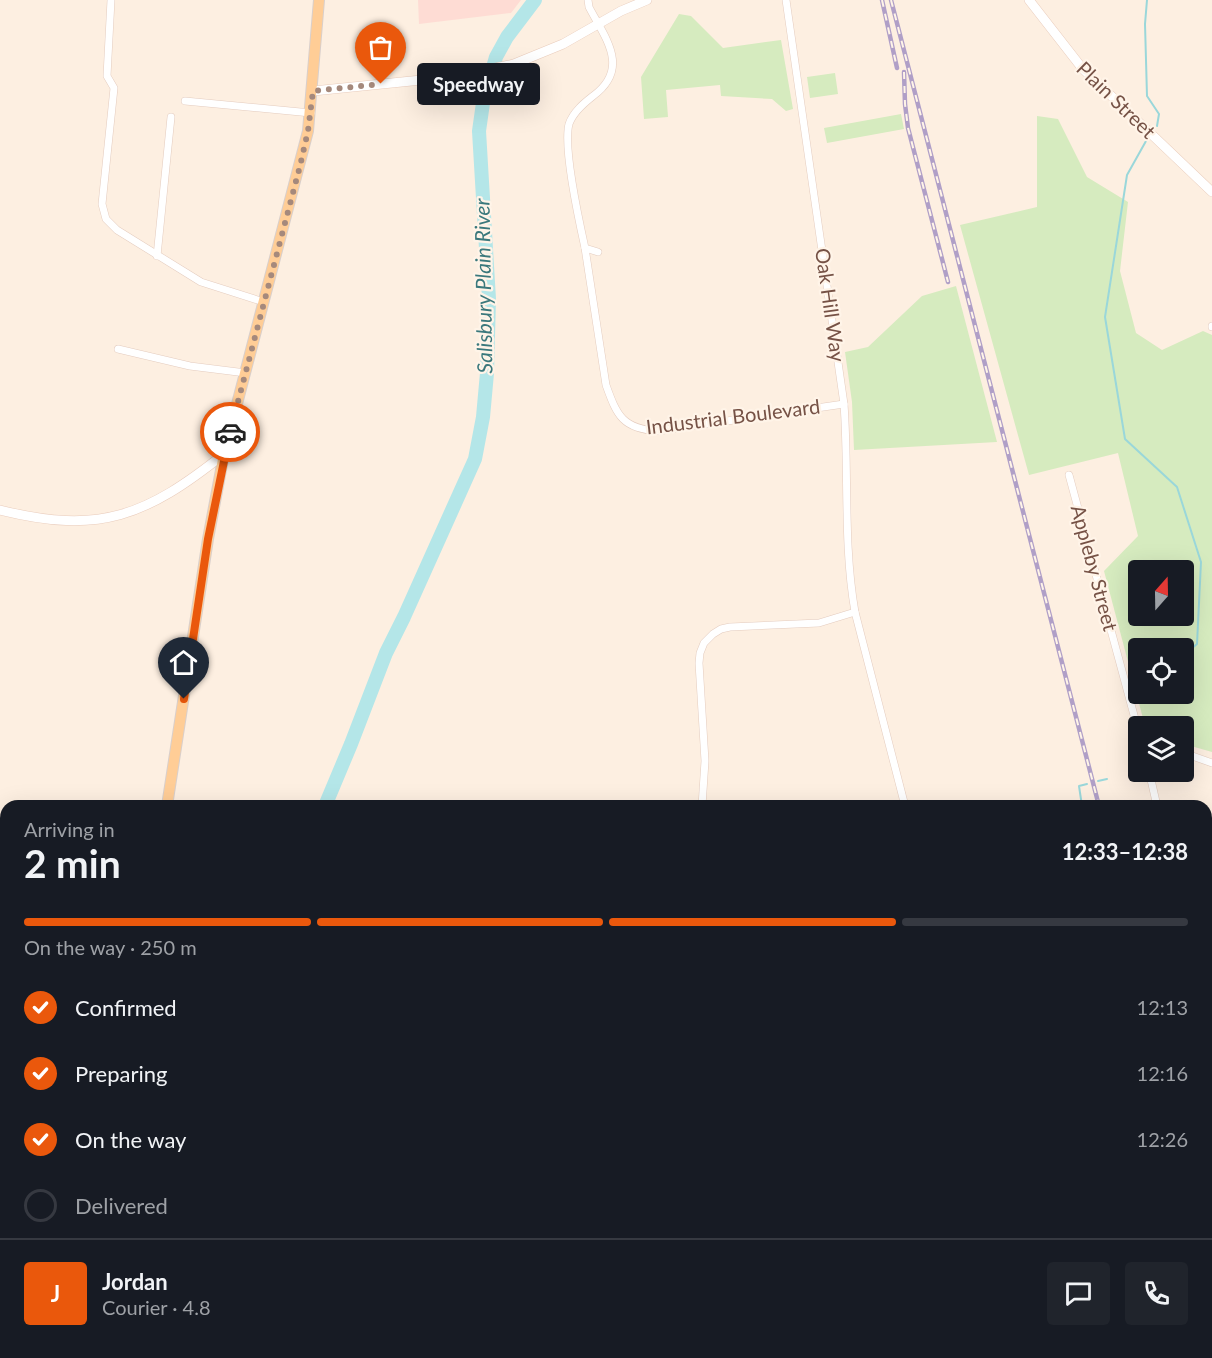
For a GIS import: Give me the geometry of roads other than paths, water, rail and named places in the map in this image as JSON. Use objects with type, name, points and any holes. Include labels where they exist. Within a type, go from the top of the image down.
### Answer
[{"type":"main road","points":[[168,800],[220,475],[299,172],[313,91],[319,0]]},
{"type":"main road","points":[[313,91],[473,73],[514,64],[563,44],[621,11],[647,0]]},
{"type":"main road","name":"Plain Street","points":[[1029,0],[1082,68],[1212,192]]},
{"type":"main road","points":[[0,510],[30,517],[68,521],[106,519],[135,512],[175,491],[225,453]]},
{"type":"main road","points":[[198,475],[208,472],[220,475]]},
{"type":"street","points":[[111,0],[107,76],[114,88],[103,212],[111,225],[201,282],[264,302]]},
{"type":"street","name":"Industrial Boulevard","points":[[588,0],[589,7],[611,47],[614,60],[612,71],[599,91],[578,109],[570,122],[568,148],[606,385],[613,404],[626,422],[639,430],[658,431],[844,404]]},
{"type":"street","name":"Oak Hill Way","points":[[786,0],[844,404],[850,583],[855,612],[903,800]]},
{"type":"street","points":[[185,101],[310,113]]},
{"type":"street","points":[[157,256],[171,117]]},
{"type":"street","points":[[585,248],[598,252]]},
{"type":"street","points":[[118,349],[190,366],[246,373]]},
{"type":"street","name":"Appleby Street","points":[[1069,475],[1134,716]]},
{"type":"street","points":[[703,800],[705,774],[699,663],[700,653],[705,643],[713,634],[730,627],[819,623],[855,612]]},
{"type":"street","points":[[1194,757],[1212,763]]},
{"type":"street","points":[[1152,782],[1156,800]]},
{"type":"waterway","name":"Salisbury Plain River","points":[[328,800],[386,653],[475,459],[483,417],[487,373],[489,299],[479,131],[483,103],[496,57],[507,37],[535,0]]},
{"type":"waterway","points":[[1147,0],[1145,24],[1147,96],[1159,114],[1157,126]]},
{"type":"waterway","points":[[1146,141],[1127,175],[1105,317],[1125,439],[1177,487],[1201,562],[1197,644],[1194,647]]},
{"type":"waterway","points":[[1098,781],[1107,779]]},
{"type":"waterway","points":[[1081,800],[1079,786],[1087,784]]},
{"type":"railway","points":[[882,0],[897,68]]},
{"type":"railway","points":[[891,0],[1097,800]]},
{"type":"railway","points":[[904,72],[908,128],[948,282]]},
{"type":"place","name":"Speedway","points":[[381,84]]}]
